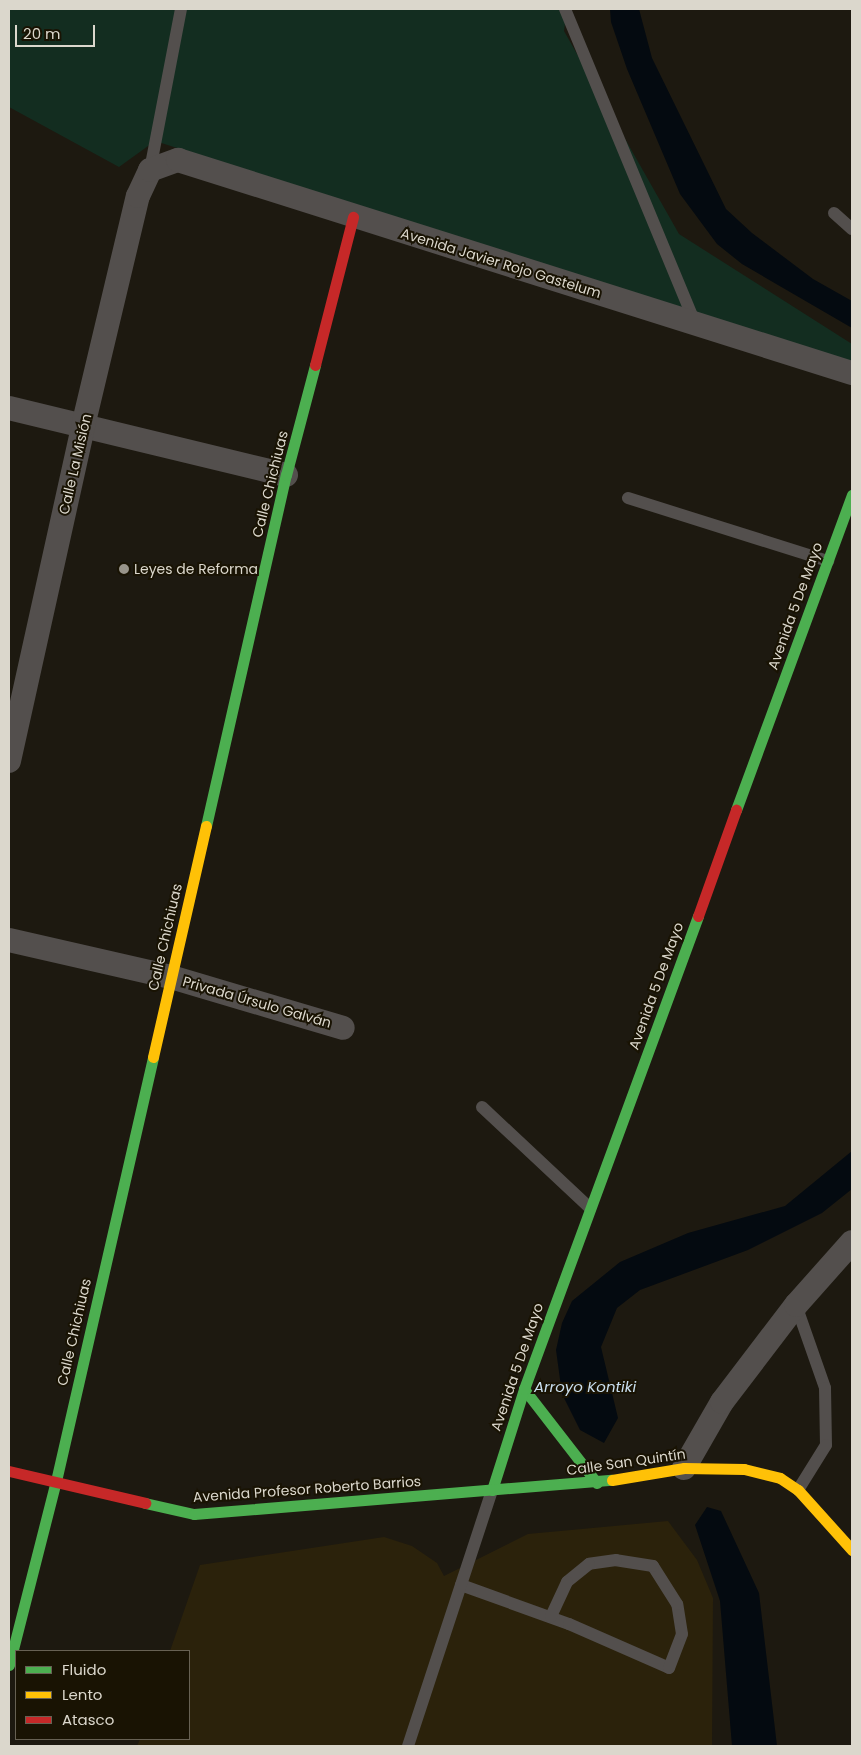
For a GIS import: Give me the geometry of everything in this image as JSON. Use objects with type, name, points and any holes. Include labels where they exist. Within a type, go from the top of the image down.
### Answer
[{"type":"main road","name":"Calle Chichiuas","points":[[9,1664],[56,1481],[286,475],[353,217]]},
{"type":"main road","name":"Avenida 5 De Mayo","points":[[492,1490],[524,1389],[852,494]]},
{"type":"main road","points":[[524,1389],[597,1483]]},
{"type":"main road","name":"Calle San Quintín","points":[[492,1490],[597,1483],[684,1468],[744,1469],[780,1478],[798,1490],[852,1550]]},
{"type":"main road","name":"Avenida Profesor Roberto Barrios","points":[[9,1470],[194,1514],[492,1490]]},
{"type":"street","name":"Avenida Javier Rojo Gastelum","points":[[150,170],[178,160],[353,217],[852,373]]},
{"type":"street","name":"Calle La Misión","points":[[9,761],[83,426],[138,196],[150,170]]},
{"type":"street","points":[[9,408],[286,475]]},
{"type":"street","name":"Privada Úrsulo Galván","points":[[9,940],[171,977],[343,1028]]},
{"type":"street","points":[[684,1468],[722,1402],[796,1306],[852,1242]]},
{"type":"lane","points":[[150,170],[180,9]]},
{"type":"lane","points":[[565,9],[695,324]]},
{"type":"lane","points":[[834,213],[852,229]]},
{"type":"lane","points":[[628,498],[828,560]]},
{"type":"lane","points":[[482,1107],[590,1208]]},
{"type":"lane","points":[[796,1306],[825,1388],[826,1445],[798,1490]]},
{"type":"lane","points":[[408,1746],[492,1490]]},
{"type":"lane","points":[[461,1585],[551,1617],[669,1668],[682,1634],[677,1604],[653,1566],[616,1560],[589,1564],[567,1582],[551,1617]]},
{"type":"shaded area","points":[[668,1521],[697,1560],[713,1598],[712,1746],[137,1746],[140,1740],[190,1740],[190,1650],[170,1650],[200,1565],[384,1537],[412,1546],[437,1563],[444,1576],[528,1534]]},
{"type":"green space","points":[[9,9],[567,9],[564,31],[679,234],[852,344],[852,362],[155,141],[119,167],[9,107]]},
{"type":"water","points":[[610,9],[639,9],[652,58],[726,209],[752,233],[813,279],[852,301],[852,328],[742,264],[717,244],[680,194],[627,69],[611,22]]},
{"type":"water","name":"Arroyo Kontiki","points":[[852,1151],[852,1189],[822,1213],[748,1250],[640,1290],[617,1308],[601,1347],[618,1418],[604,1443],[580,1430],[562,1394],[556,1350],[562,1323],[572,1301],[620,1262],[688,1233],[785,1206]]},
{"type":"water","points":[[707,1507],[721,1511],[759,1593],[777,1746],[732,1746],[720,1601],[695,1525]]},
{"type":"traffic: fast","points":[[206,826],[286,475],[315,365]]},
{"type":"traffic: fast","points":[[736,810],[852,495]]},
{"type":"traffic: fast","points":[[492,1490],[524,1389],[698,916]]},
{"type":"traffic: fast","points":[[9,1665],[56,1481],[153,1057]]},
{"type":"traffic: fast","points":[[524,1389],[597,1483]]},
{"type":"traffic: fast","points":[[145,1503],[194,1514],[612,1480]]},
{"type":"traffic: slow","points":[[153,1057],[206,826]]},
{"type":"traffic: slow","points":[[612,1480],[684,1468],[744,1469],[780,1478],[798,1490],[852,1550]]},
{"type":"traffic: jam","points":[[315,365],[353,217]]},
{"type":"traffic: jam","points":[[698,916],[736,810]]},
{"type":"traffic: jam","points":[[9,1471],[145,1503]]},
{"type":"place","name":"Leyes de Reforma","points":[[124,569]]}]
